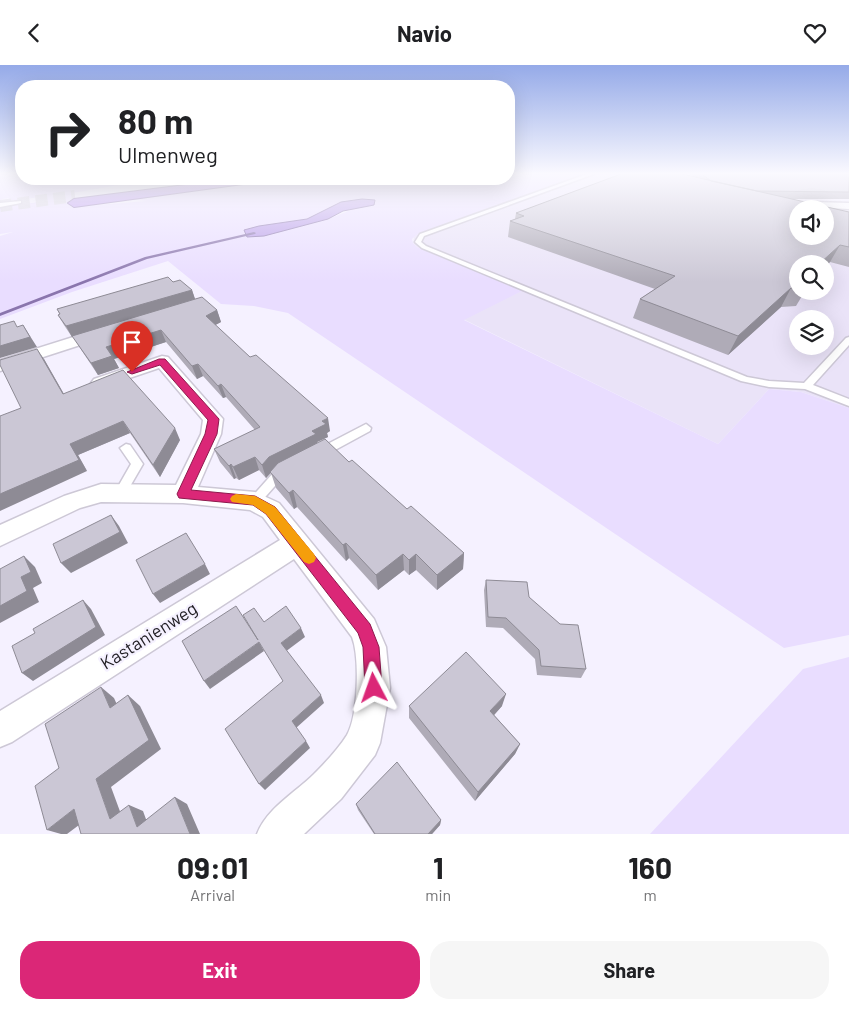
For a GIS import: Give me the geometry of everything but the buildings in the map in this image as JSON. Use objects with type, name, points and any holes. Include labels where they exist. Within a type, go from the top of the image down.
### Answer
[{"type":"street","points":[[0,366],[118,328]]},
{"type":"street","points":[[86,388],[162,361],[213,419],[211,434],[183,494]]},
{"type":"street","points":[[0,536],[72,502],[101,493],[183,494],[255,501],[271,510],[364,629],[371,647],[374,688],[363,743],[328,786],[276,834]]},
{"type":"street","name":"Kastanienweg","points":[[0,730],[298,543]]},
{"type":"lane","points":[[492,210],[422,235],[418,242],[424,247],[744,379],[769,384],[807,386],[849,403]]},
{"type":"lane","points":[[807,386],[849,340]]},
{"type":"lane","points":[[310,458],[366,428]]},
{"type":"lane","points":[[122,492],[137,464],[126,448]]},
{"type":"lane","points":[[255,501],[278,475],[294,467]]},
{"type":"shaded area","points":[[0,210],[325,210],[307,219],[259,226],[245,231],[328,219],[351,210],[484,210],[419,233],[412,239],[417,247],[522,291],[464,320],[718,444],[769,389],[801,392],[849,408],[849,635],[784,648],[288,313],[254,306],[221,304],[168,261],[72,292],[0,319],[0,236],[13,232],[0,234]]},
{"type":"shaded area","points":[[325,210],[349,210],[328,219],[264,236],[247,237],[244,230],[259,226],[307,219]]},
{"type":"shaded area","points":[[484,210],[730,210],[789,233],[789,245],[834,245],[834,230],[849,221],[849,408],[801,392],[769,389],[718,444],[463,319],[521,291],[417,247],[413,243],[414,237],[419,233]]},
{"type":"shaded area","points":[[849,657],[849,834],[650,834],[803,669]]},
{"type":"waterway","points":[[0,315],[146,258],[254,233]]},
{"type":"slow traffic","points":[[236,499],[255,501],[271,510],[309,558]]},
{"type":"route","points":[[132,372],[162,361],[213,419],[211,434],[183,494],[255,501],[271,510],[364,629],[371,647],[374,688]]}]
